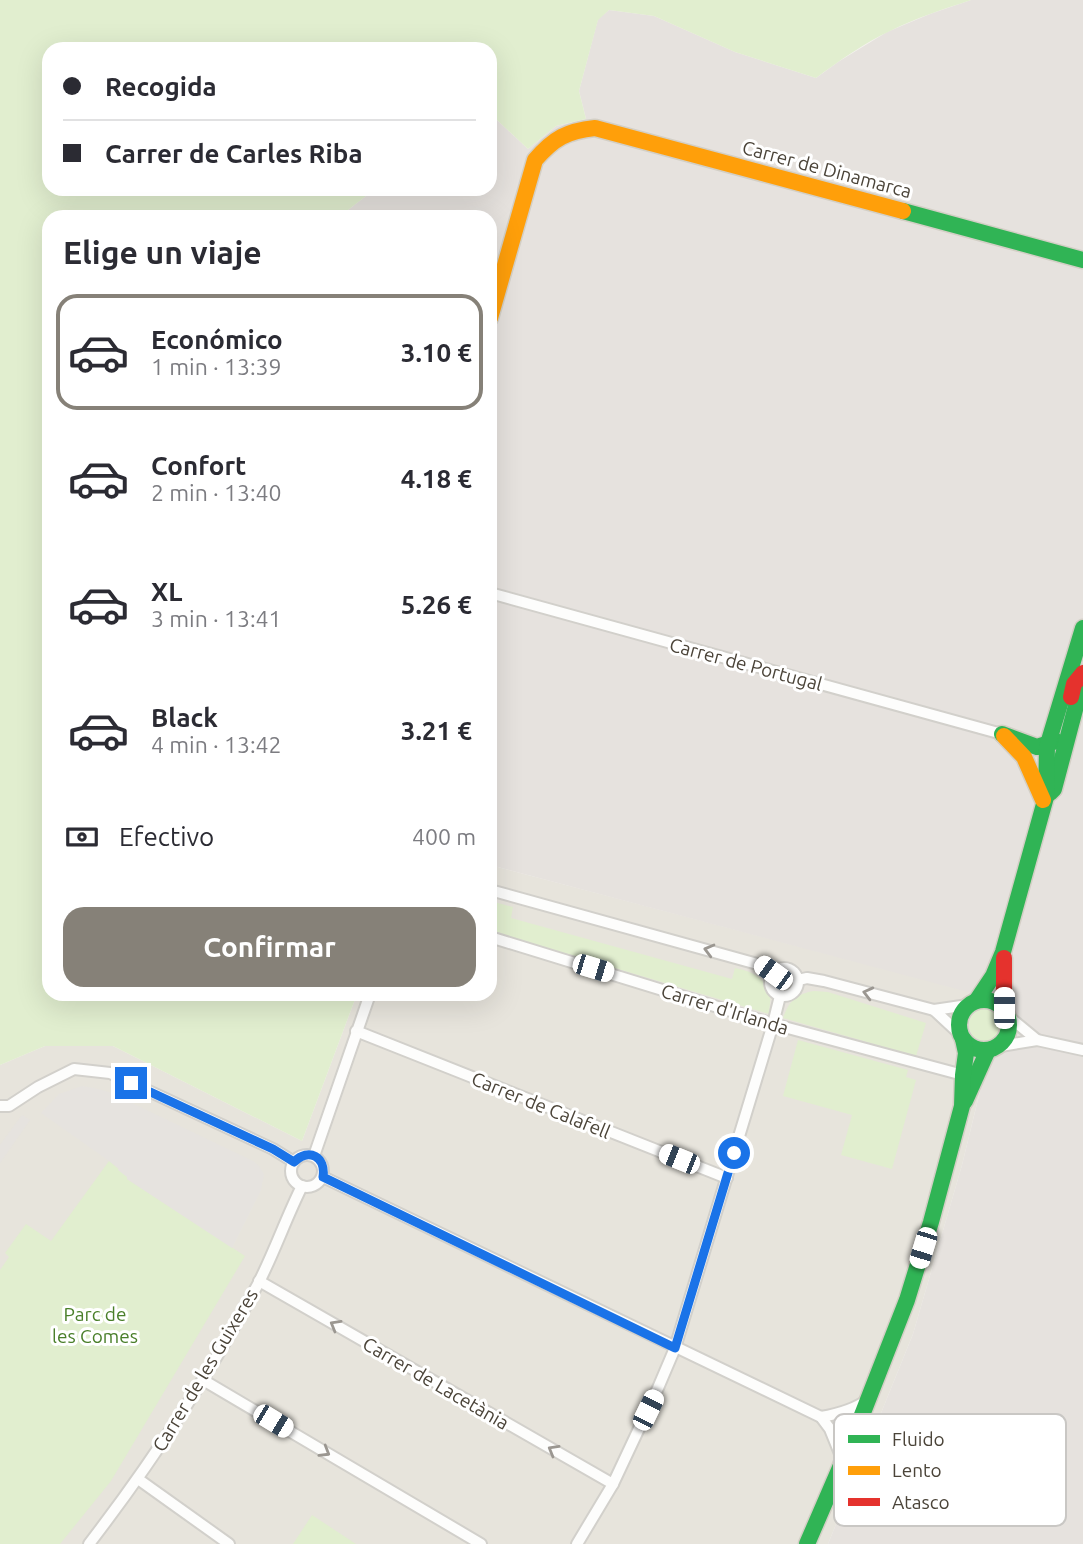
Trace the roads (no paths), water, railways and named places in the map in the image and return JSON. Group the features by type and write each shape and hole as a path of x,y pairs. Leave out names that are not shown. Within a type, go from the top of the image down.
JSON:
{"street":[{"name":"Carrer de Dinamarca","path":"497,293 535,160 548,144 561,135 574,130 595,128 1083,260"},
{"name":"Carrer de Portugal","path":"497,595 1002,734"},
{"path":"862,1414 907,1300 931,1222 962,1106 966,1053 959,1019 993,976 1003,952 1045,800 1048,743 1083,628"},
{"path":"1002,734 1037,747 1057,740 1074,684 1083,673"},
{"path":"1045,800 1054,789 1083,681"},
{"path":"1002,734 1024,757 1045,800"},
{"path":"497,892 761,965 773,973"},
{"name":"Carrer d'Irlanda","path":"497,938 774,1024 963,1075"},
{"path":"962,1106 992,1049 1003,1042 1008,1034 1010,1025 1006,1012 1003,952"},
{"path":"779,968 794,972 798,980 796,989 788,996 780,996 771,988 770,978 779,968"},
{"path":"798,980 807,978 824,981 934,1010 992,1000 1037,1040"},
{"path":"577,1544 613,1485 675,1348 774,1024 780,996"},
{"path":"314,1156 367,1001"},
{"path":"934,1010 974,1048 992,1049 1037,1040 1083,1050"},
{"name":"Carrer de Calafell","path":"356,1031 727,1178"},
{"path":"0,1106 9,1106 38,1087 74,1069 110,1073 273,1149 294,1162"},
{"path":"302,1156 314,1156 323,1165 323,1177 313,1186 302,1186 292,1177 294,1162 302,1156"},
{"path":"323,1177 821,1417 834,1439"},
{"name":"Carrer de les Guixeres","path":"89,1544 138,1479 203,1380 259,1281 302,1186"},
{"name":"Carrer de Lacetània","path":"259,1281 613,1485"},
{"path":"203,1380 481,1544"},
{"path":"836,1414 858,1406 867,1399"},
{"path":"821,1417 834,1414"},
{"path":"830,1429 834,1429"},
{"path":"138,1479 229,1544"},
{"path":"807,1544 834,1482"}],"park label":[{"name":"Parc de les Comes","path":"95,1325"}]}
